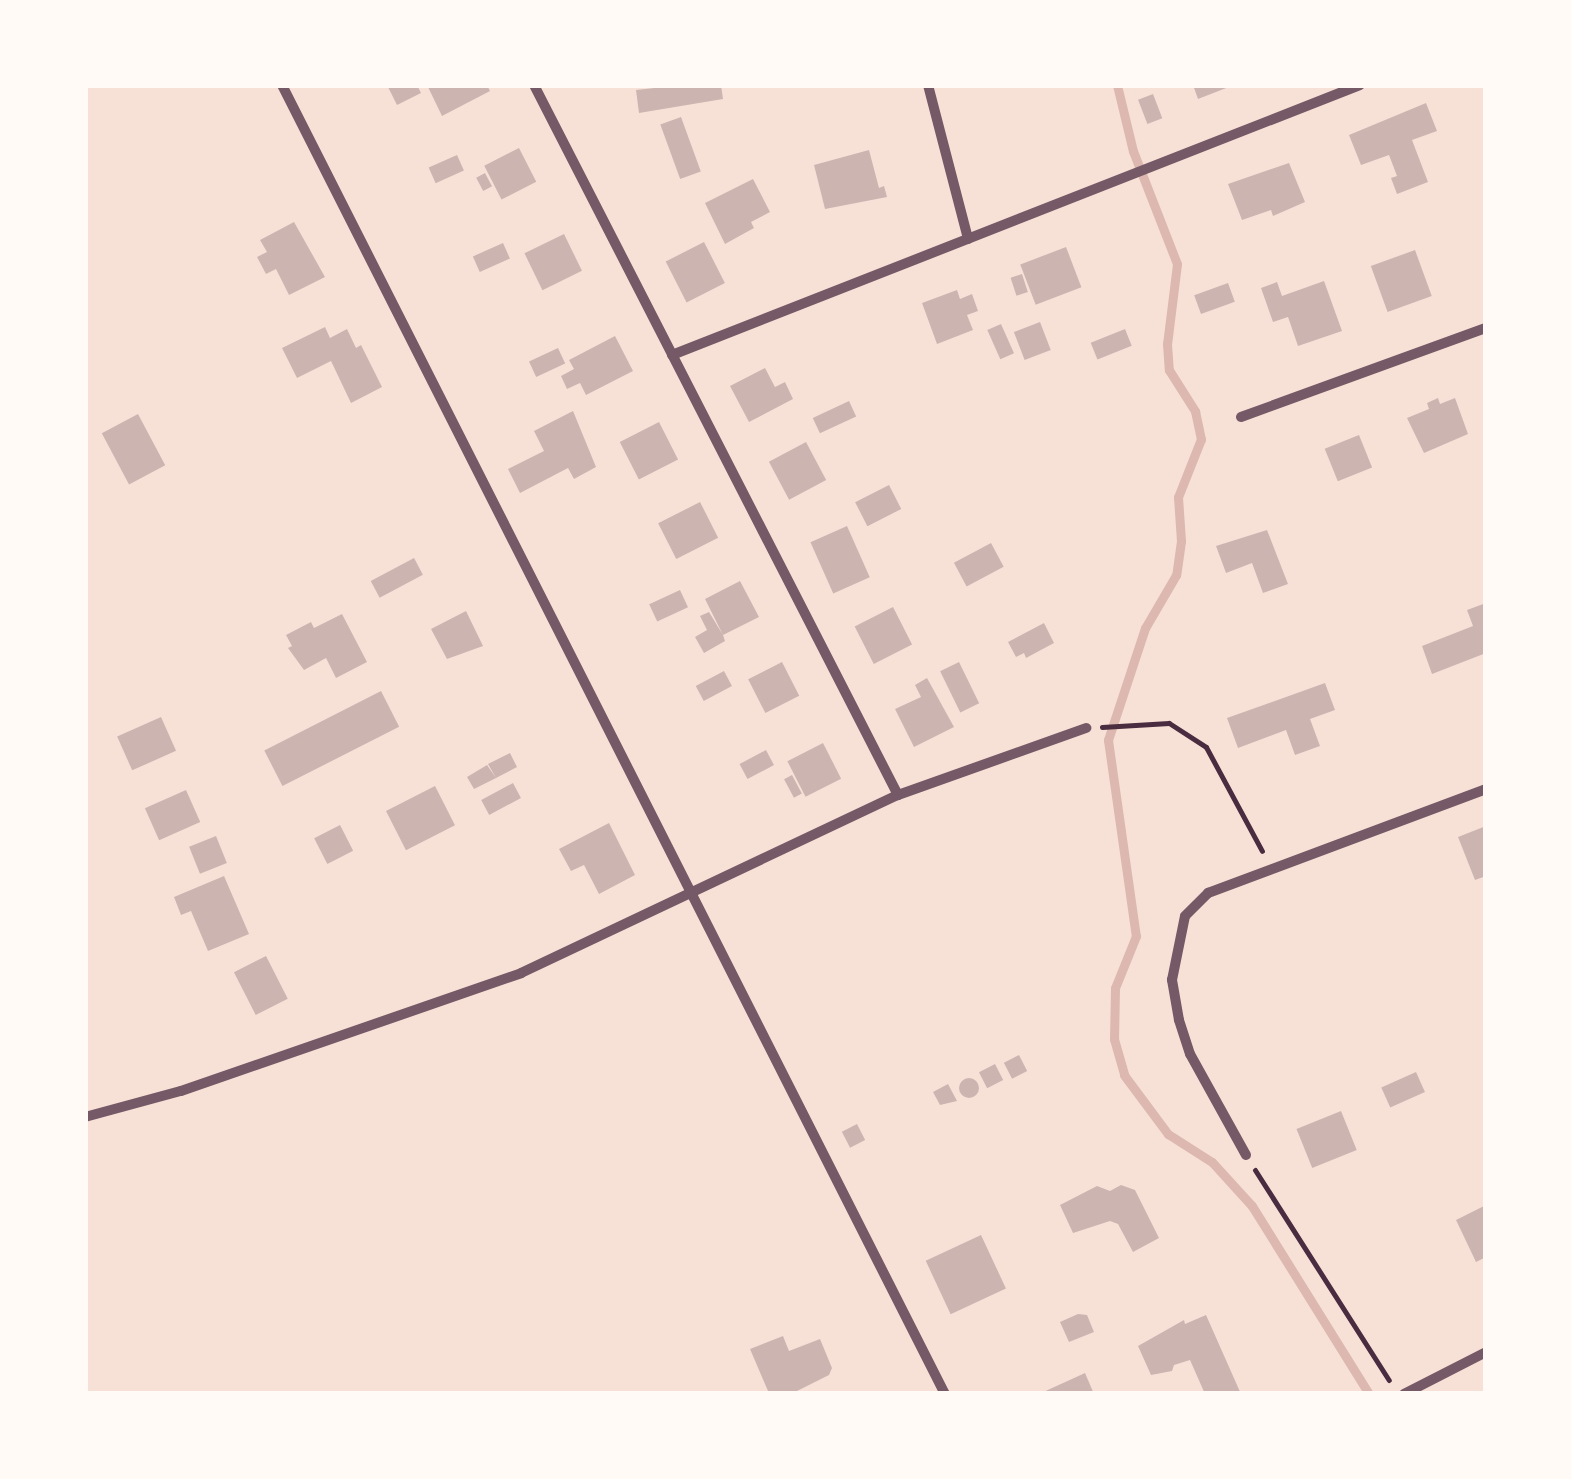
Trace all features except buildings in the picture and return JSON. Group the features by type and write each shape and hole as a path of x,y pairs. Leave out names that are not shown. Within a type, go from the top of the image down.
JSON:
{"street":[{"path":"282,85 945,1394"},
{"path":"534,85 898,795"},
{"path":"928,85 968,239"},
{"path":"672,355 1360,85"},
{"path":"1241,417 1486,328"},
{"path":"85,1116 181,1091 521,972 898,795 1086,728"},
{"path":"1246,1155 1190,1054 1172,980 1185,916 1208,893 1486,789"},
{"path":"1401,1394 1486,1352"}],"path":[{"path":"1099,727 1168,722 1206,746 1273,871"},
{"path":"1246,1155 1401,1394"}],"waterway":[{"path":"1117,85 1133,151 1177,264 1167,344 1169,370 1195,411 1201,439 1178,497 1181,541 1176,575 1145,628 1108,740 1136,936 1115,988 1114,1039 1124,1075 1168,1134 1212,1162 1252,1206 1369,1394"}]}
